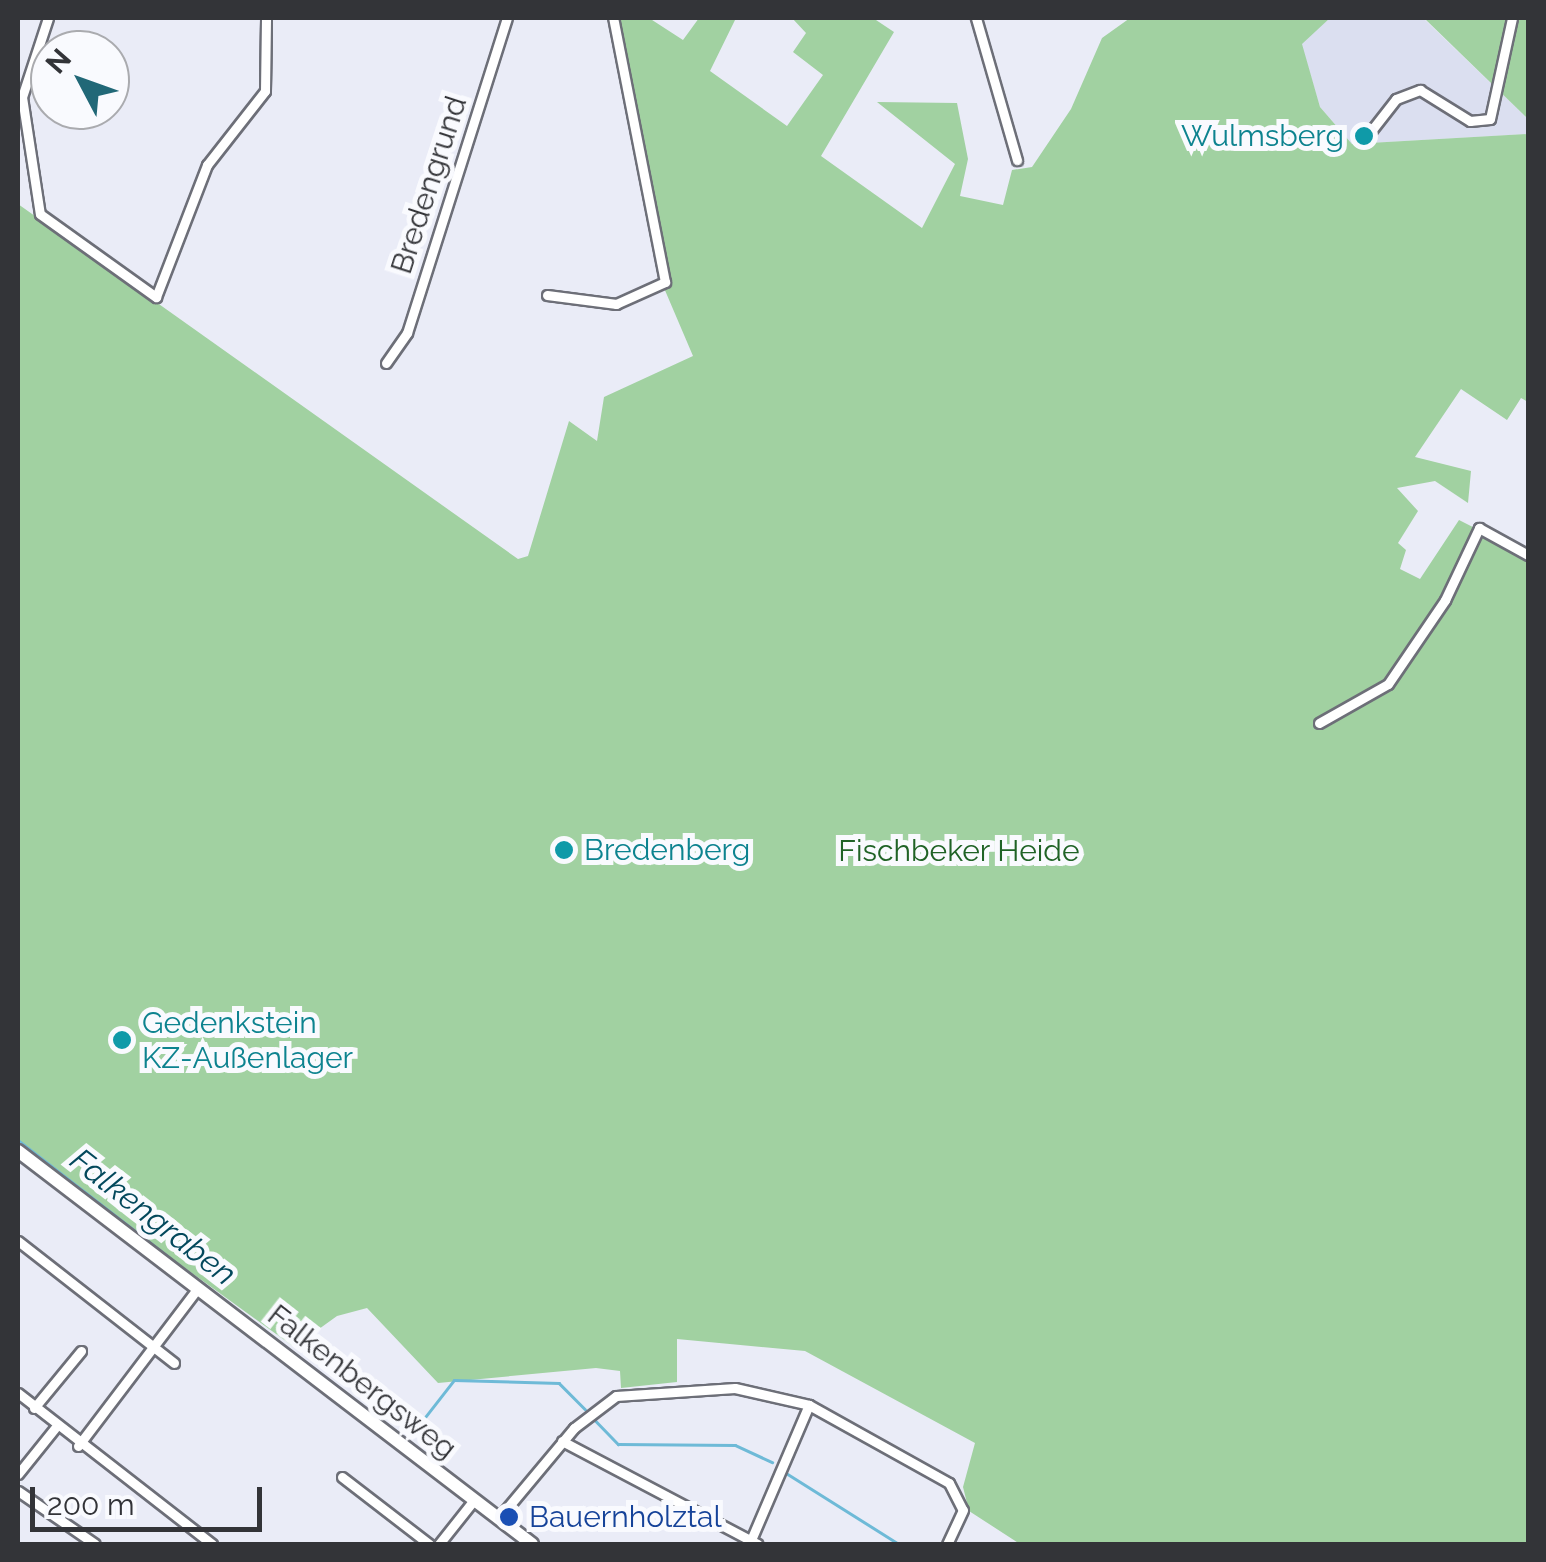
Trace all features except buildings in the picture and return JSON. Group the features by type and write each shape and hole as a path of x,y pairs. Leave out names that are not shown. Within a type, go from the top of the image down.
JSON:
{"street":[{"path":"48,18 22,97 42,218 156,297 207,164 265,91 266,18"},
{"name":"Bredengrund","path":"386,363 407,333 508,18"},
{"path":"547,295 616,304 665,282 614,18"},
{"path":"976,18 1017,160"},
{"path":"1364,140 1396,99 1420,90 1470,121 1490,119 1512,18"},
{"path":"1318,723 1388,684 1445,600 1479,528 1528,555"},
{"name":"Falkenbergsweg","path":"18,1151 532,1544"},
{"path":"18,1241 174,1363"},
{"path":"78,1446 198,1288"},
{"path":"34,1408 80,1350"},
{"path":"498,1518 562,1441 603,1404 639,1389 735,1388 808,1405 956,1487 963,1510 947,1544"},
{"path":"18,1393 78,1446 212,1544"},
{"path":"562,1441 754,1542 808,1405"},
{"path":"18,1474 55,1428"},
{"path":"342,1476 429,1544"},
{"path":"18,1492 95,1544"},
{"path":"440,1544 474,1500"}],"shaded area":[{"path":"1330,18 1423,18 1528,119 1528,134 1352,144 1320,107 1301,43"}],"green space":[{"name":"Fischbeker Heide","path":"613,18 649,18 683,40 699,18 736,18 710,71 787,126 823,75 793,52 806,33 792,18 873,18 894,32 821,156 922,228 955,164 877,102 957,103 968,159 960,196 1003,205 1012,170 1032,167 1071,109 1102,38 1130,18 1330,18 1302,44 1320,107 1352,144 1528,134 1528,402 1521,398 1507,420 1461,389 1415,457 1471,471 1468,503 1435,481 1397,488 1418,511 1398,543 1406,550 1400,569 1420,579 1459,520 1528,555 1528,1544 1020,1544 969,1511 963,1487 975,1443 805,1351 677,1339 677,1382 621,1388 620,1371 596,1368 438,1383 367,1308 337,1316 294,1347 18,1147 18,204 518,559 528,556 569,421 597,441 604,397 693,356 664,288"},
{"path":"1424,18 1528,18 1528,119"}],"waterway":[{"name":"Falkengraben","path":"18,1140 262,1329"},
{"name":"Falkengraben","path":"288,1349 388,1426"},
{"path":"412,1434 454,1380 559,1383 585,1409"},
{"path":"594,1419 618,1444 735,1445 772,1462"},
{"path":"783,1471 899,1544"}],"place":[{"name":"Wulmsberg","path":"1364,136"},
{"name":"Bredenberg","path":"564,850"},
{"name":"Gedenkstein KZ-Außenlager","path":"122,1040"},
{"name":"Bauernholztal","path":"509,1517"}]}
